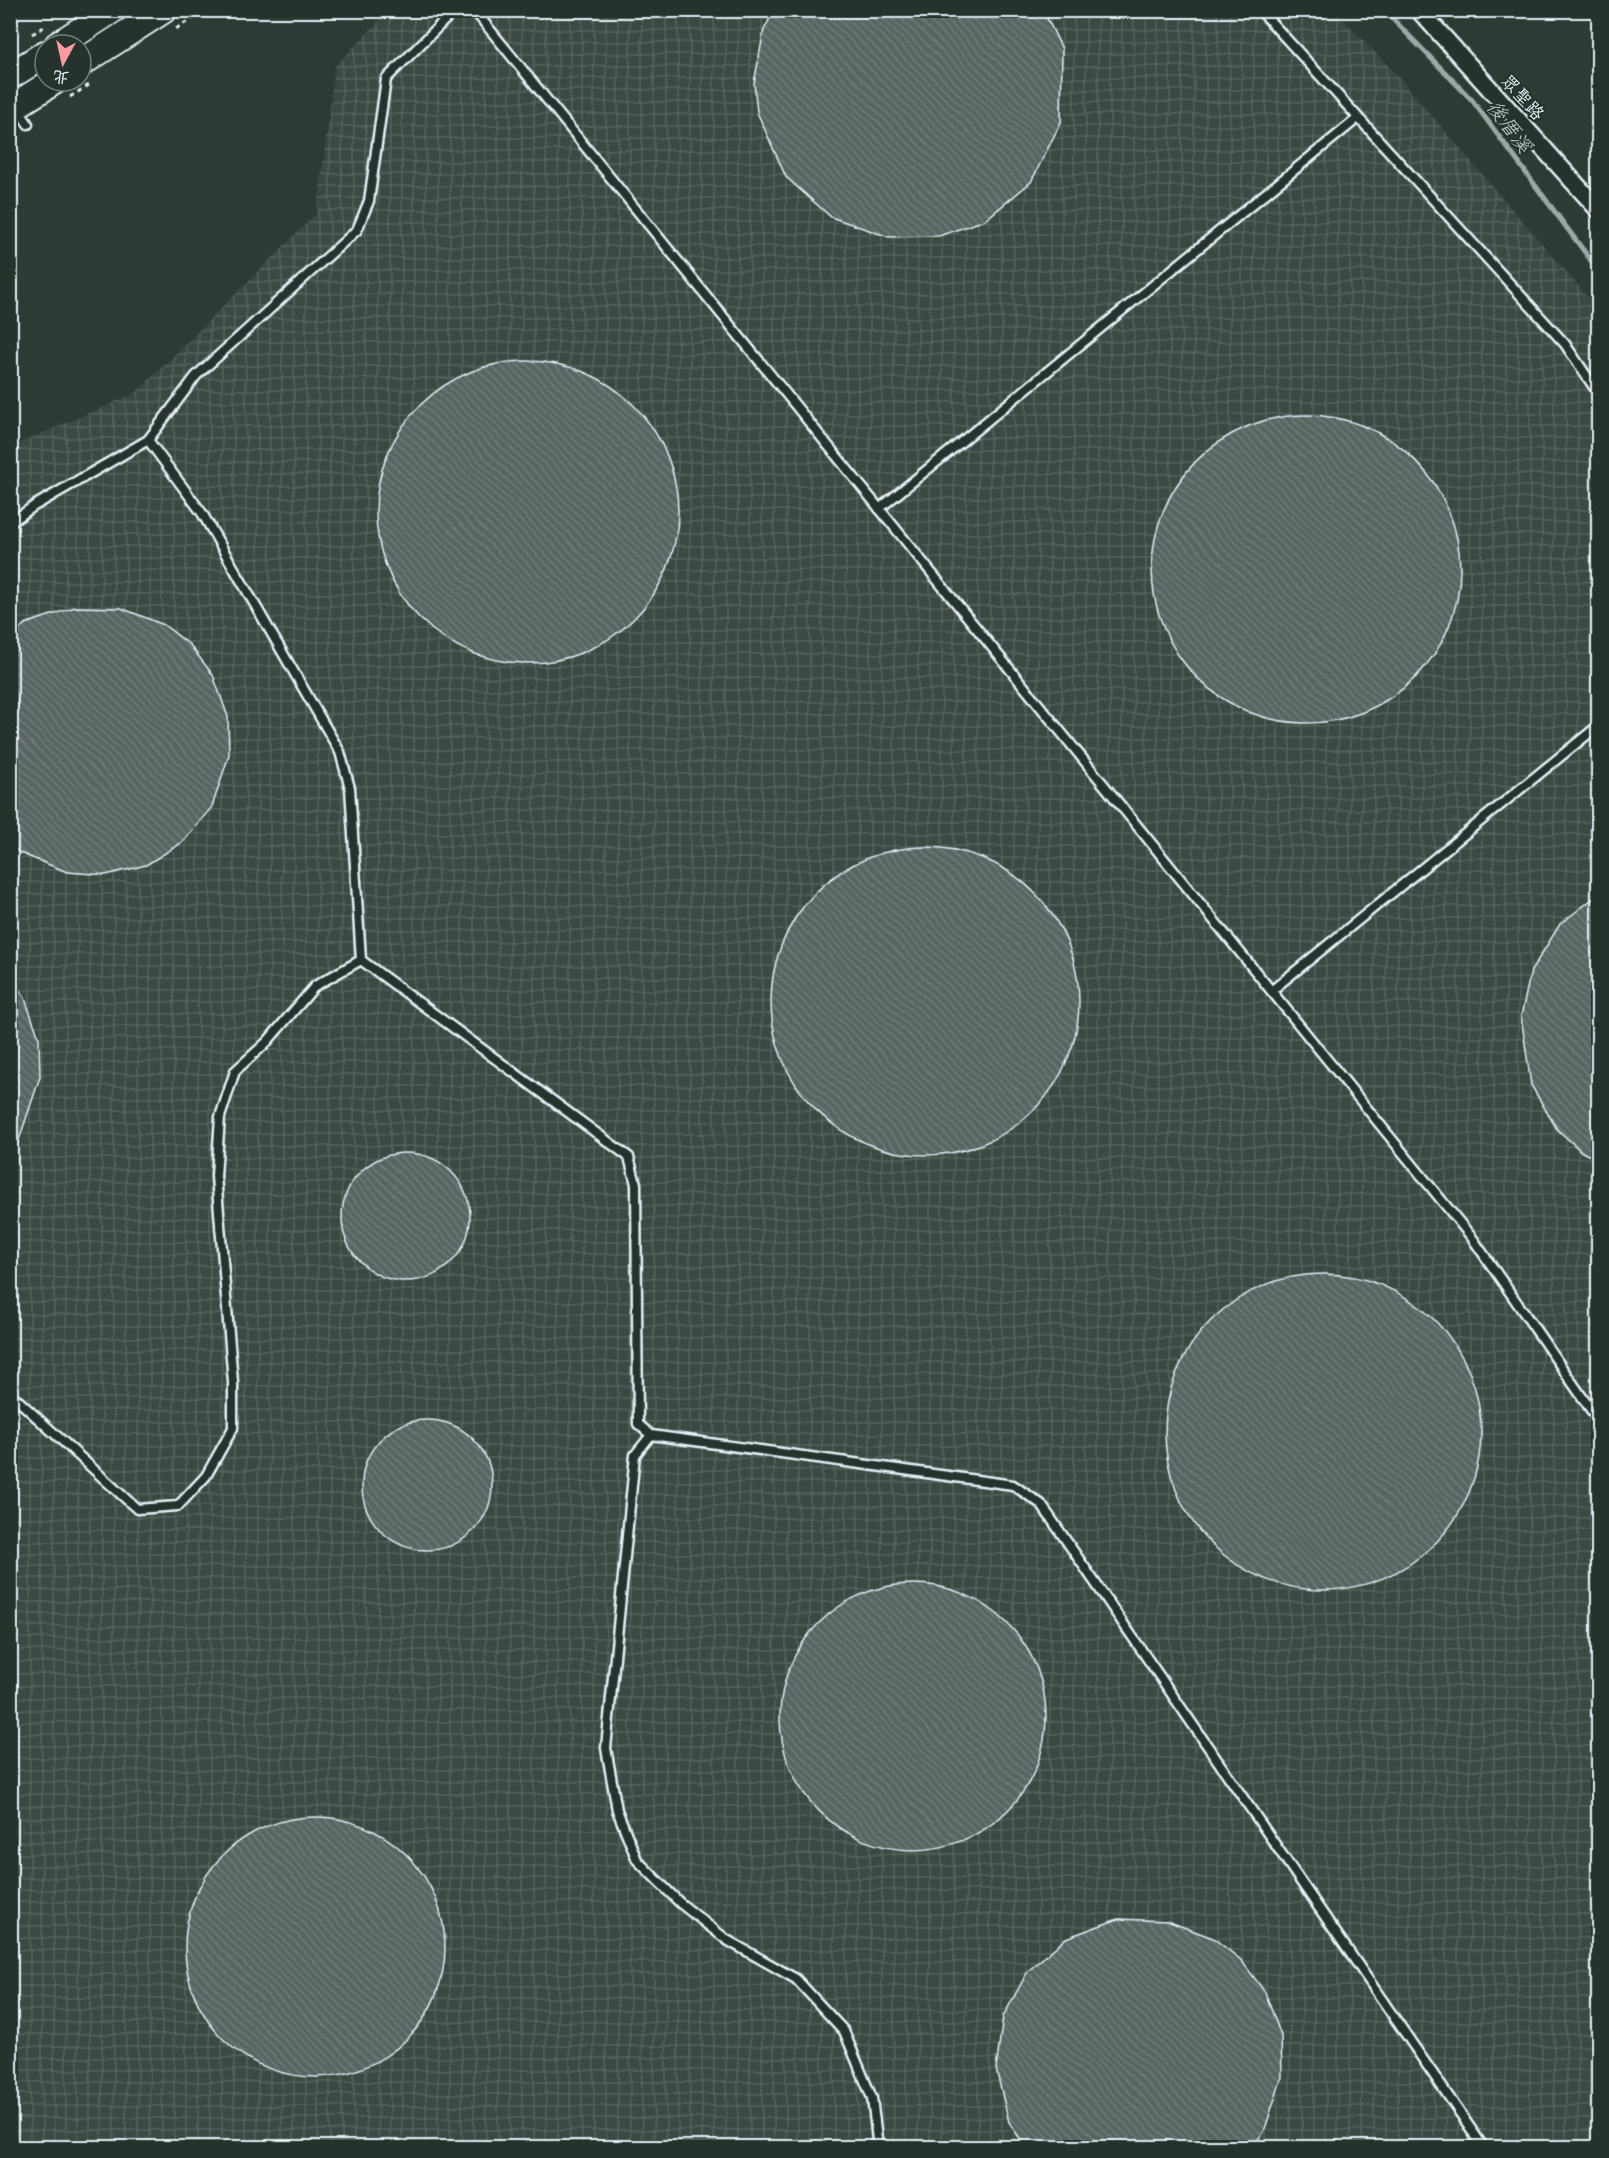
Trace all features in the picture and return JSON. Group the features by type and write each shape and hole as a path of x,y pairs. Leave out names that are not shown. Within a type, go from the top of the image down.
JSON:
{"main road":[{"path":"56,33 112,10"},
{"path":"93,55 163,10"},
{"path":"10,76 33,51"},
{"path":"16,109 38,93"}],"street":[{"name":"眾聖路","path":"1419,10 1599,209"}],"lane":[{"path":"10,523 34,506 148,440 196,376 357,230 369,201 386,79 455,10"},
{"path":"474,10 1473,1239 1599,1420"},
{"path":"1260,10 1565,344 1599,393"},
{"path":"879,509 1358,118"},
{"path":"148,440 202,513 340,752 350,788 361,960"},
{"path":"1271,991 1599,726"},
{"path":"10,1392 137,1509 178,1506 206,1476 233,1428 233,1382 216,1176 220,1118 235,1071 267,1042 315,986 361,960"},
{"path":"361,960 629,1157 636,1184 638,1424 651,1435 1013,1485 1041,1504 1484,2148"},
{"path":"651,1435 635,1455 606,1748 617,1810 637,1860 680,1903 727,1940 796,1979 844,2031 872,2098 878,2148"}],"shaded area":[{"path":"389,11 1335,11 1396,74 1598,309 1598,2147 11,2147 10,447 136,393 317,213 335,66"}],"building":[{"path":"774,10 1043,10 1062,49 1061,122 1031,182 985,220 939,236 889,237 831,217 786,177 757,112 754,83 764,30"},
{"path":"512,361 542,361 571,367 598,378 623,395 644,416 661,441 672,468 678,497 678,527 667,570 653,596 634,619 611,638 585,652 542,663 512,663 483,657 456,646 431,629 410,608 393,583 382,556 376,527 376,497 382,468 393,441 410,416 431,395 456,378 483,367"},
{"path":"1306,415 1336,418 1365,427 1392,441 1415,460 1434,483 1448,510 1457,539 1460,569 1457,599 1448,628 1434,655 1415,678 1392,697 1365,711 1336,720 1306,723 1276,720 1247,711 1220,697 1197,678 1178,655 1164,628 1155,599 1152,569 1155,539 1164,510 1178,483 1197,460 1220,441 1247,427 1276,418"},
{"path":"75,607 121,608 164,625 190,645 213,675 228,717 229,755 212,807 183,842 146,865 106,875 67,872 20,853 10,845 10,637 25,624"},
{"path":"910,847 940,847 970,853 998,865 1023,882 1044,903 1061,928 1073,956 1079,986 1079,1016 1068,1060 1053,1087 1034,1110 1011,1129 984,1144 940,1155 910,1155 880,1149 852,1137 827,1120 806,1099 789,1074 777,1046 771,1016 771,986 777,956 789,928 806,903 827,882 852,865 880,853"},
{"path":"1599,894 1599,1160 1582,1152 1557,1129 1531,1085 1521,1016 1531,971 1560,924"},
{"path":"10,978 24,996 39,1038 40,1077 13,1158 10,1158"},
{"path":"406,1153 431,1157 452,1171 466,1192 470,1217 466,1242 452,1263 431,1277 406,1281 381,1277 360,1263 346,1242 342,1217 346,1192 360,1171 381,1157"},
{"path":"1323,1274 1354,1277 1384,1286 1411,1300 1435,1320 1455,1344 1469,1371 1478,1401 1481,1432 1478,1463 1469,1493 1455,1520 1435,1544 1411,1564 1384,1578 1354,1587 1323,1590 1292,1587 1262,1578 1235,1564 1211,1544 1191,1520 1177,1493 1168,1463 1165,1432 1168,1401 1177,1371 1191,1344 1211,1320 1235,1300 1262,1286 1292,1277"},
{"path":"427,1420 452,1425 473,1439 487,1460 492,1485 487,1510 473,1531 452,1545 427,1550 402,1545 381,1531 367,1510 362,1485 367,1460 381,1439 402,1425"},
{"path":"913,1584 939,1587 964,1594 987,1606 1007,1623 1024,1643 1036,1666 1043,1691 1046,1717 1043,1743 1036,1768 1024,1791 1007,1811 987,1828 964,1840 939,1847 913,1850 887,1847 862,1840 839,1828 819,1811 802,1791 790,1768 783,1743 780,1717 783,1691 790,1666 802,1643 819,1623 839,1606 862,1594 887,1587"},
{"path":"315,1817 340,1820 365,1827 387,1839 407,1855 423,1875 435,1897 442,1922 445,1947 442,1972 435,1997 423,2019 407,2039 387,2055 365,2067 340,2074 315,2077 290,2074 265,2067 243,2055 223,2039 207,2019 195,1997 188,1972 185,1947 188,1922 195,1897 207,1875 223,1855 243,1839 265,1827 290,1820"},
{"path":"1118,1919 1167,1921 1213,1938 1241,1960 1265,1992 1281,2036 1282,2077 1264,2132 1251,2148 1026,2148 1009,2122 996,2069 1003,2017 1028,1971 1066,1938"}],"waterway":[{"name":"後厝溪","path":"1384,10 1472,100 1598,270"}]}
